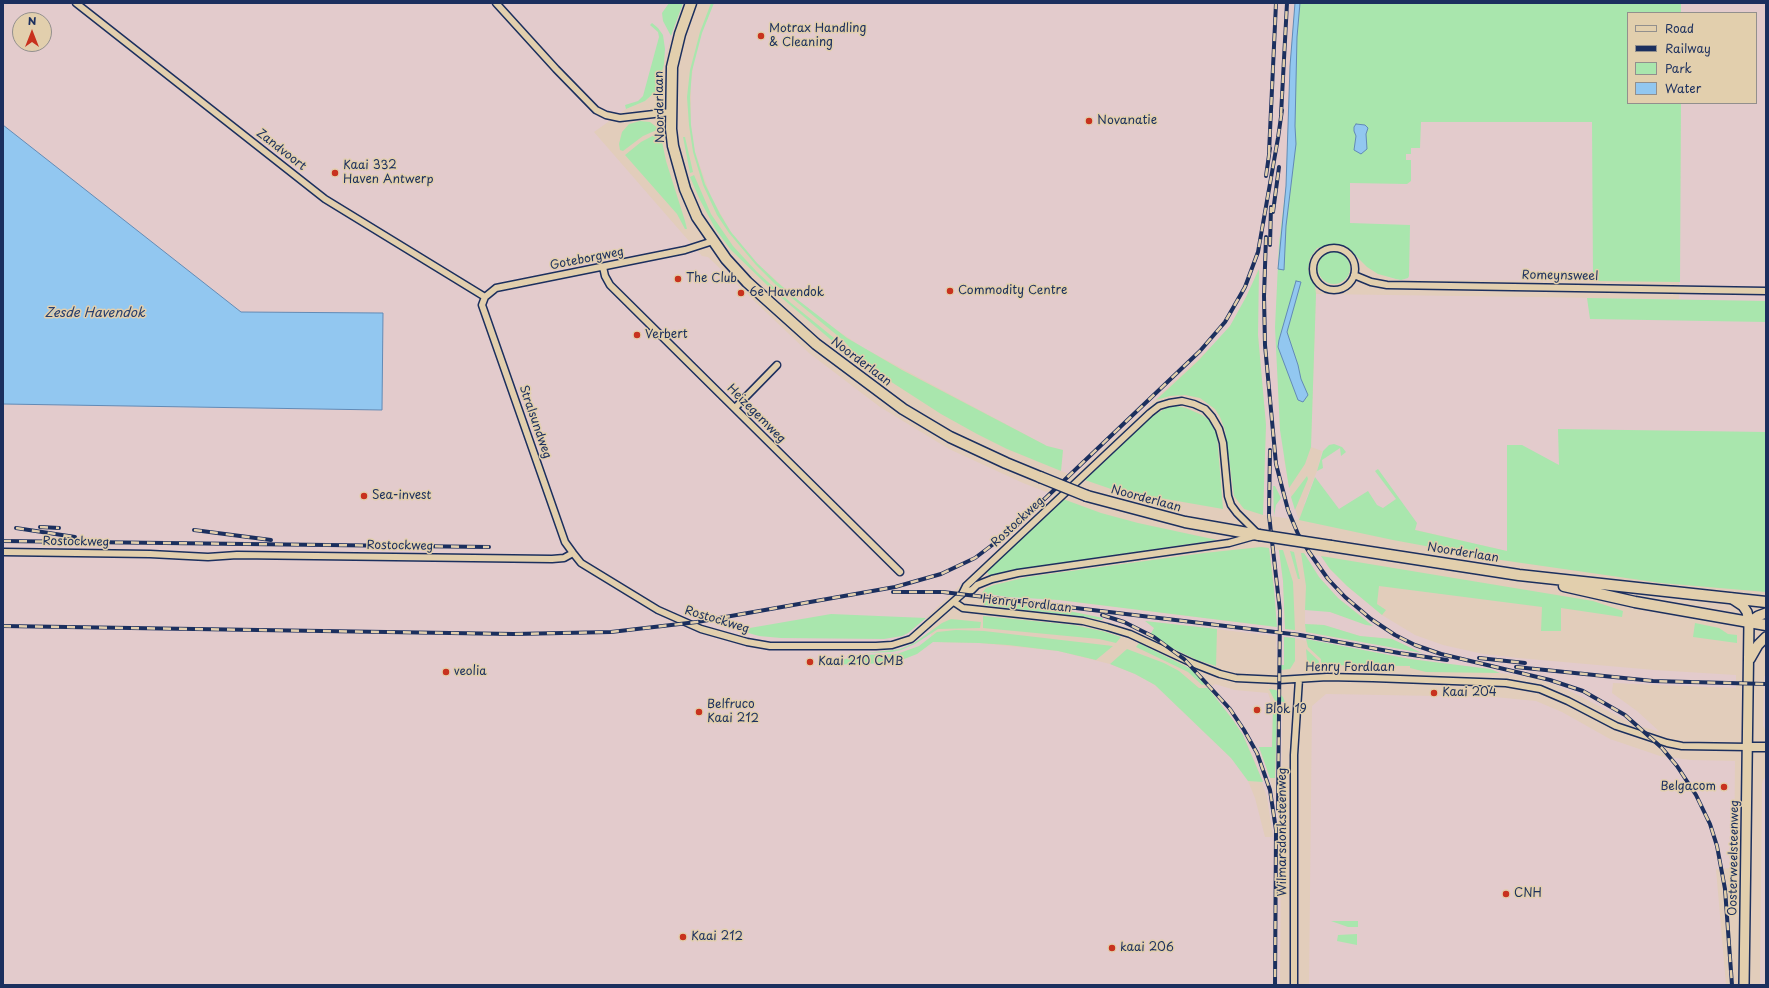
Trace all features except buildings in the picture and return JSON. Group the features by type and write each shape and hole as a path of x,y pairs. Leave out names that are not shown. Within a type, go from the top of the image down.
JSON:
{"main road":[{"name":"Noorderlaan","path":"691,3 680,34 672,68 671,130 673,146 681,177 697,217 728,261 746,282 816,344 903,409 950,436 1006,463 1087,496 1185,522 1259,535 1520,575 1766,602"},
{"name":"Noorderlaan","path":"1520,575 1635,602 1766,625"},
{"name":"Oosterweelsteenweg","path":"1728,597 1743,606 1748,612 1749,622 1744,985"},
{"path":"1749,622 1766,613"},
{"path":"1749,662 1758,645 1766,637"}],"street":[{"name":"Zandvoort","path":"76,3 325,199 485,297"},
{"path":"496,3 559,73 596,110 606,115 620,118 671,112"},
{"name":"Goteborgweg","path":"485,297 496,288 685,250 713,241"},
{"path":"1331,248 1345,250 1354,261 1354,275 1346,286 1340,289 1327,289 1316,280 1314,274 1315,260 1324,250 1331,248"},
{"name":"Heizegemweg","path":"603,267 605,276 610,285 900,572"},
{"name":"Romeynsweel","path":"1354,275 1372,282 1387,285 1766,292"},
{"name":"Stralsundweg","path":"485,297 482,305 485,315 560,529 572,554"},
{"path":"735,408 777,365"},
{"name":"Rostockweg","path":"3,552 150,554 208,557 237,555 552,559 564,558 572,554 581,563 593,571 676,619 714,633 770,646 860,646 900,644 919,633 954,602 964,592 966,586 1144,418 1159,406 1182,401 1205,409 1219,429 1223,443 1228,496 1231,505 1259,535"},
{"name":"Noorderlaan","path":"964,592 972,590 977,585 992,579 1018,573 1229,543 1259,535"},
{"name":"Henry Fordlaan","path":"954,602 964,608 1082,621 1107,627 1130,634 1192,663 1220,674 1236,678 1299,680 1333,677 1506,683 1540,689 1568,700 1616,726 1667,743 1682,746 1748,747"},
{"name":"Wilmarsdonksteenweg","path":"1294,985 1294,755 1299,680"},
{"path":"1748,747 1766,747"}],"shaded area":[{"path":"3,3 683,3 665,57 659,84 655,92 645,101 626,109 594,132 702,256 708,257 809,353 880,407 949,449 1023,483 1054,495 926,618 933,642 979,643 1058,651 1110,664 1135,674 1155,685 1240,768 1248,781 1255,798 1265,837 1273,837 1267,797 1256,764 1243,735 1208,688 1215,684 1235,690 1268,693 1273,707 1272,747 1259,747 1270,778 1275,800 1277,706 1282,707 1280,985 3,985 3,404 382,410 383,313 241,312 3,125"},
{"path":"714,3 1295,3 1290,66 1286,186 1279,244 1284,459 1291,497 1299,520 1263,515 1266,425 1258,335 1258,288 1260,271 1257,270 1240,310 1230,326 1215,343 1074,476 1061,471 1063,450 1047,446 862,347 834,328 798,300 757,263 731,232 711,197 695,152 691,125 691,84 694,60 702,32"},
{"path":"1681,3 1766,3 1766,592 1507,551 1304,504 1317,471 1322,451 1311,447 1316,294 1679,299 1681,104 1757,104 1757,12 1681,12"},
{"path":"1348,121 1593,121 1593,281 1401,280 1390,278 1372,270 1346,246"},
{"path":"1269,548 1279,550 1283,581 1285,629 1420,652 1392,639 1360,636 1324,625 1305,624 1305,610 1317,610 1330,612 1366,625 1372,625 1338,598 1319,577 1304,553 1321,556 1330,569 1347,586 1382,615 1415,635 1443,645 1483,654 1518,658 1654,670 1736,675 1736,688 1613,683 1612,693 1637,711 1660,732 1633,724 1572,692 1553,684 1530,677 1500,673 1490,669 1431,662 1285,637 1284,665 1277,665 1276,636 1145,621 1154,628 1149,637 1131,629 1102,620 1102,618 1085,614 982,600 983,594 1059,600 1276,627 1273,572"},
{"path":"1764,676 1766,676 1766,731 1763,726"},
{"path":"1326,694 1495,697 1536,701 1562,712 1610,739 1660,756 1691,760 1735,761 1734,868 1716,869 1726,985 1309,985 1312,706"},
{"path":"1766,776 1766,985 1760,985 1762,784"}],"green space":[{"path":"669,3 683,3 671,36 663,21 662,13"},
{"path":"711,3 714,3 702,33 692,71 690,97 691,125 695,152 705,184 731,232 757,263 777,282 847,338 902,370 1047,446 1063,450 1061,471 1007,449 977,434 941,414 865,365 844,341 775,284 756,265 729,233 717,215 703,185 693,152 689,125 687,97 690,70 700,32"},
{"path":"1295,3 1681,3 1681,12 1627,12 1627,104 1681,104 1680,282 1593,281 1592,122 1421,122 1420,148 1411,148 1411,154 1406,154 1406,160 1411,160 1411,181 1407,184 1350,183 1350,223 1410,225 1408,278 1401,280 1378,274 1367,267 1346,246 1335,244 1317,248 1310,258 1308,269 1315,286 1316,294 1311,447 1305,464 1289,488 1280,430 1275,327 1279,244 1286,186 1290,66"},
{"path":"652,23 663,35 665,49 664,64 659,84 655,92 645,101 626,109 625,105 638,101 643,96 659,37 658,32 650,25"},
{"path":"640,121 650,122 659,129 643,136 623,151 620,150 619,144 622,132 629,124"},
{"path":"660,132 666,161 687,229 685,229 677,214 625,155 641,142"},
{"path":"683,137 685,137 693,172 690,173"},
{"path":"694,175 711,214 733,246 757,272 791,303 839,342 857,362 769,287 731,250 716,230 700,200 690,177"},
{"path":"1331,252 1337,252 1346,256 1350,268 1346,280 1337,284 1331,284 1322,280 1318,271 1318,265 1322,256"},
{"path":"1259,269 1258,335 1266,425 1263,515 1244,509 1234,496 1225,430 1215,409 1200,398 1185,395 1170,396 1156,400 1198,361 1230,326"},
{"path":"1587,298 1766,301 1766,322 1590,319"},
{"path":"1176,406 1186,408 1202,415 1209,420 1217,435 1223,509 1114,490 1085,480 1151,417 1168,407"},
{"path":"1558,429 1766,432 1766,592 1661,583 1501,560 1393,540 1299,520 1315,477 1339,509 1368,491 1377,505 1383,508 1396,499 1375,471 1378,469 1417,523 1415,530 1507,551 1507,445 1522,445 1559,465"},
{"path":"1334,444 1342,447 1346,452 1341,456 1340,448 1322,460 1323,468 1317,471 1323,451 1329,445"},
{"path":"1307,476 1308,479 1295,510 1291,497"},
{"path":"1273,486 1275,486 1281,498 1276,505 1274,516"},
{"path":"1063,499 1101,513 1138,523 1217,540 1010,570 990,576 987,572"},
{"path":"1261,547 1269,548 1277,627 1059,600 1008,597 982,593 986,588 994,585 1027,577 1204,553"},
{"path":"1279,550 1283,550 1293,582 1295,630 1285,629 1283,581"},
{"path":"1290,551 1294,552 1300,579 1298,579"},
{"path":"1301,553 1304,553 1319,577 1338,598 1373,626 1366,625 1330,612 1305,610 1306,586"},
{"path":"1321,556 1593,601 1623,611 1622,617 1561,608 1561,631 1541,631 1542,607 1379,586 1377,604 1386,610 1382,615 1347,586 1330,569"},
{"path":"982,600 1064,610 1103,618 1102,620 984,605 985,602"},
{"path":"831,614 926,618 902,636 884,639 781,638 759,636 738,630"},
{"path":"983,616 1074,625 1121,637 1116,643 1099,639 983,628"},
{"path":"951,619 981,622 980,628 938,629 915,644 901,650 892,652 866,653 900,649 914,643 942,623"},
{"path":"1145,621 1217,629 1216,666 1197,660 1149,637 1154,628"},
{"path":"1695,623 1719,628 1728,634 1737,635 1737,643 1693,637"},
{"path":"1305,624 1324,625 1360,636 1392,639 1422,653 1306,632"},
{"path":"956,630 984,631 1113,646 1096,660 1058,651 1008,645 933,642 917,654 894,663 822,665 822,661 845,659 858,655 897,654 919,646 937,632"},
{"path":"1284,637 1295,638 1295,661 1290,669 1281,670 1281,665 1284,665"},
{"path":"1306,639 1410,659 1490,669 1500,673 1426,672 1410,668 1410,666 1321,665 1321,659 1308,647"},
{"path":"1139,643 1191,669 1206,684 1202,685 1188,672 1136,647"},
{"path":"1127,649 1164,663 1179,671 1199,688 1208,688 1243,735 1263,782 1248,781 1231,758 1155,685 1135,674 1110,664"},
{"path":"1306,649 1319,661 1318,667 1312,665 1307,660"},
{"path":"1269,689 1276,690 1283,697 1285,702 1275,701"},
{"path":"1271,702 1277,706 1275,778 1270,778 1259,747 1272,747 1273,707"},
{"path":"1331,921 1358,921 1358,927 1348,927"},
{"path":"1357,934 1357,945 1337,941 1338,935"}],"water":[{"path":"1295,3 1300,3 1297,37 1296,144 1286,226 1284,270 1278,269 1286,186 1290,66"},
{"path":"1356,124 1365,125 1368,128 1366,134 1367,149 1361,154 1354,150 1356,136 1354,127"},
{"name":"Zesde Havendok","path":"3,125 241,312 383,313 382,410 3,404"},
{"path":"1296,281 1301,282 1287,332 1301,379 1308,395 1303,402 1298,400 1278,347"}],"railway":[{"path":"1269,153 1276,3"},
{"path":"1281,115 1287,3"},
{"path":"3,626 514,634 611,632 697,622 895,587 941,574 975,558 1012,530 1200,351 1225,322 1245,287 1258,252 1282,110"},
{"path":"1266,176 1270,148"},
{"path":"1273,212 1279,167"},
{"path":"1270,245 1271,207"},
{"path":"1266,237 1264,296 1265,345 1276,464 1288,510 1298,534 1309,552 1328,579 1345,597 1371,619 1395,635 1415,645 1441,654 1550,680 1583,691 1625,715 1662,748 1677,766 1696,795 1710,824 1717,846 1725,889 1732,985"},
{"path":"1270,450 1269,515 1280,611 1278,809"},
{"path":"40,527 59,528"},
{"path":"16,528 75,537"},
{"path":"194,530 271,540"},
{"path":"3,541 489,547"},
{"path":"893,592 943,592 1300,635 1447,660"},
{"path":"1102,615 1124,622 1154,637 1184,659 1230,709 1257,753 1270,790 1276,830 1275,985"},
{"path":"1479,658 1525,663"},
{"path":"1516,667 1653,681 1766,684"}],"place":[{"name":"Motrax Handling & Cleaning","path":"761,36"},
{"name":"Novanatie","path":"1089,121"},
{"name":"Kaai 332 Haven Antwerp","path":"335,173"},
{"name":"The Club","path":"678,279"},
{"name":"Commodity Centre","path":"950,291"},
{"name":"6e Havendok","path":"741,293"},
{"name":"Verbert","path":"637,335"},
{"name":"Sea-invest","path":"364,496"},
{"name":"Kaai 210 CMB","path":"810,662"},
{"name":"veolia","path":"446,672"},
{"name":"Kaai 204","path":"1434,693"},
{"name":"Blok 19","path":"1257,710"},
{"name":"Belfruco Kaai 212","path":"699,712"},
{"name":"Belgacom","path":"1724,787"},
{"name":"CNH","path":"1506,894"},
{"name":"Kaai 212","path":"683,937"},
{"name":"kaai 206","path":"1112,948"}]}
